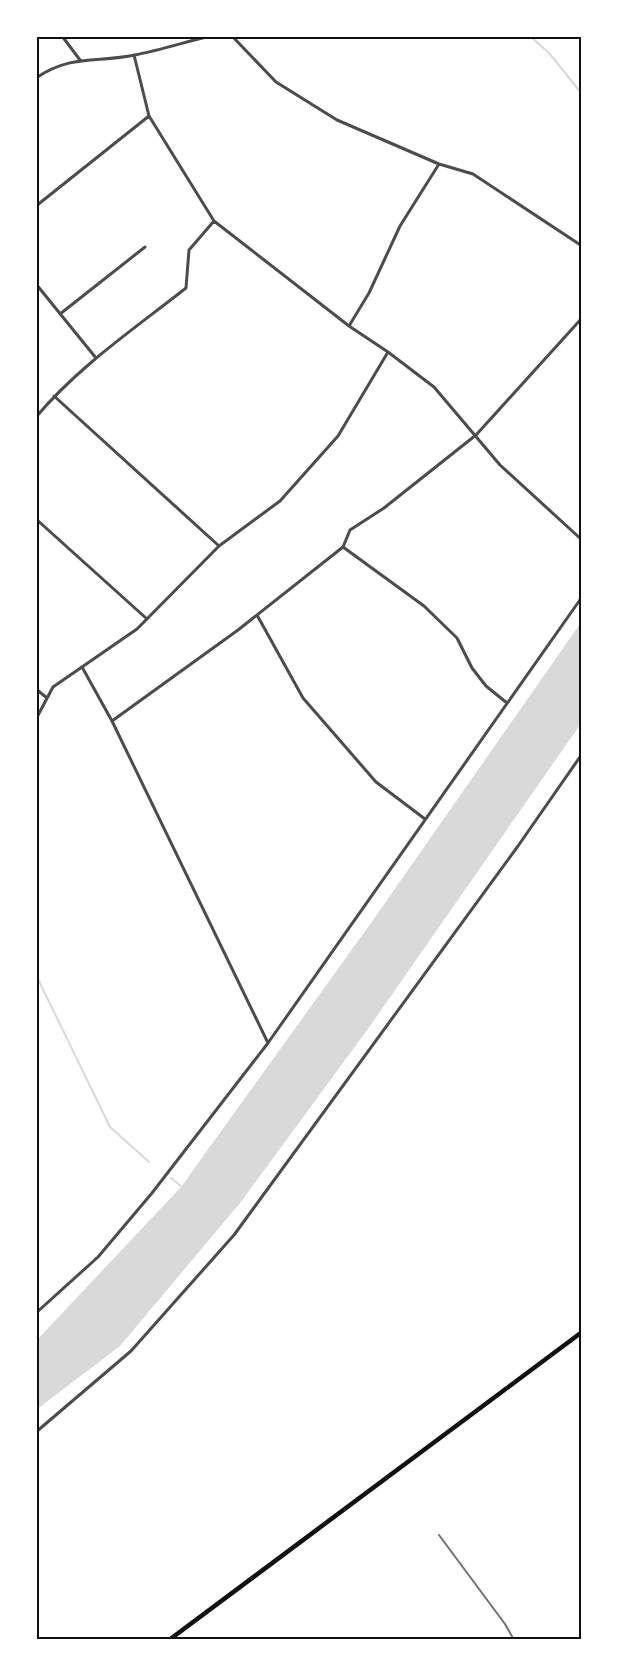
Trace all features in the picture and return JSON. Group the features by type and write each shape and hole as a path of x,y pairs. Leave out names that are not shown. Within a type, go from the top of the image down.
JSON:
{"main road":[{"path":"169,1640 582,1332"}],"street":[{"path":"62,36 80,60"},
{"path":"36,78 53,66 80,60 134,55 210,36"},
{"path":"232,36 276,82 337,120 439,164 473,174 582,246"},
{"path":"134,55 149,116 214,220 349,326 388,352 434,387 500,465 582,540"},
{"path":"36,206 149,116"},
{"path":"349,326 369,293 400,226 439,164"},
{"path":"36,417 54,396 96,358 186,288 189,250 214,220"},
{"path":"60,314 145,247"},
{"path":"36,284 96,358"},
{"path":"112,721 257,615 343,547 350,530 384,508 476,435 582,318"},
{"path":"36,719 53,687 137,629 219,546 280,501 338,436 388,352"},
{"path":"54,396 219,546"},
{"path":"36,519 147,619"},
{"path":"343,547 424,606 457,638 472,668 486,686 507,702"},
{"path":"36,1313 98,1257 152,1193 268,1043 582,597"},
{"path":"257,615 303,698 376,782 425,819"},
{"path":"82,667 112,721 268,1043"},
{"path":"36,689 47,698"},
{"path":"36,1432 131,1351 234,1235 518,846 582,754"}],"shaded area":[{"path":"582,621 582,722 370,1026 240,1203 120,1346 36,1410 36,1341 181,1187 371,923"}],"waterway":[{"path":"530,36 549,53 582,94"},
{"path":"36,975 110,1127 149,1162"},
{"path":"171,1178 182,1187"}],"railway":[{"path":"439,1535 505,1624 514,1640"}]}
